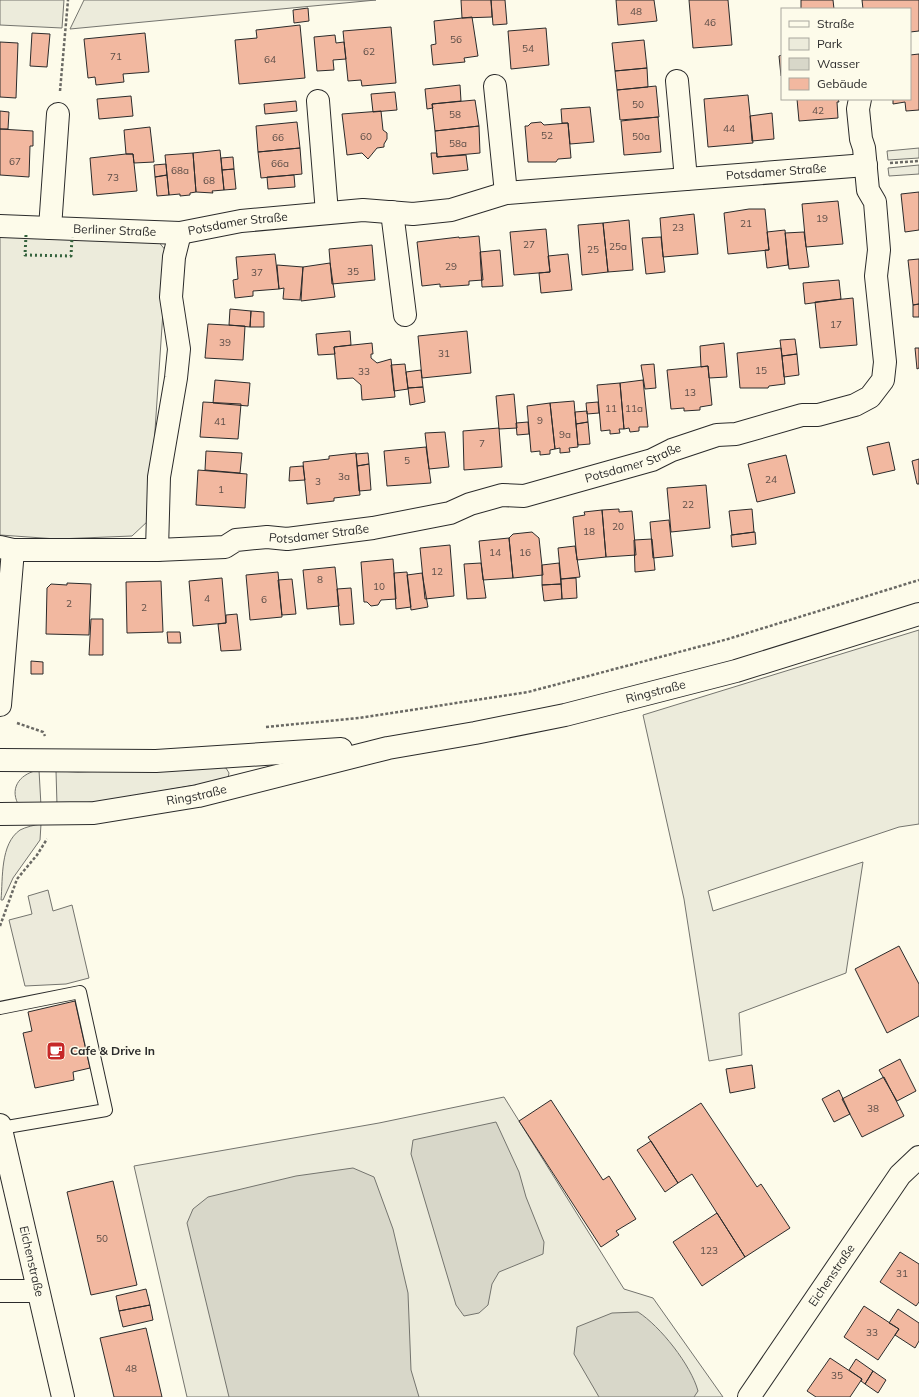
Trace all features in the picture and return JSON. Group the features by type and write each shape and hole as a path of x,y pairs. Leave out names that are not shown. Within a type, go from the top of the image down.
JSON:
{"street":[{"path":"676,81 686,179"},
{"path":"495,86 506,193"},
{"name":"Potsdamer Straße","path":"6,549 157,550 225,547 236,540 267,537 287,539 373,528 450,513 470,504 502,495 524,496 652,460 672,450 717,436 736,434 802,415 818,415 855,405 870,397 883,380 885,362 876,276 879,250 875,202 868,190 858,109 860,100"},
{"path":"318,101 327,213"},
{"path":"50,228 58,114"},
{"name":"Potsdamer Straße","path":"157,550 159,477 176,378 179,349 171,297 174,257 180,233 242,221 327,213 363,210 413,214 451,210 506,193 866,165"},
{"path":"392,212 405,315"},
{"name":"Berliner Straße","path":"0,226 180,233"},
{"path":"0,704 6,549"},
{"name":"Ringstraße","path":"0,814 94,813 198,796 388,748 565,715 736,671 919,614"},
{"name":"Ringstraße","path":"0,760 156,761 292,752 388,748"},
{"name":"Eichenstraße","path":"0,1127 63,1397"},
{"name":"Eichenstraße","path":"749,1397 900,1175 919,1157"},
{"path":"0,1291 38,1291"}],"lane":[{"path":"0,1008 80,992 106,1110 0,1127"}],"path":[{"path":"58,114 68,0"},
{"path":"866,165 919,161"},
{"path":"265,727 358,718 528,692 728,638 919,580"},
{"path":"14,722 43,732 47,739"},
{"path":"0,926 17,879 37,855 47,838 48,831"}],"green space":[{"path":"0,0 64,0 62,28 0,25"},
{"path":"84,0 376,0 70,29"},
{"path":"919,148 919,158 888,160 887,151"},
{"path":"919,165 919,174 889,176 888,168"},
{"path":"0,233 157,240 167,252 149,520 132,536 57,539 0,535"},
{"path":"919,630 919,824 899,827 708,891 713,911 863,862 846,973 739,1013 742,1055 709,1061 684,899 643,715"},
{"path":"226,768 229,773 228,778 224,780 105,801 57,805 56,771 78,772"},
{"path":"39,770 41,806 18,804 15,792 19,781 27,774"},
{"path":"41,824 40,840 13,878 3,900 1,900 4,862 9,844 20,830"},
{"path":"504,1097 624,1289 653,1298 723,1397 187,1397 134,1166 379,1123"}],"shaded area":[{"path":"48,890 53,911 72,905 89,978 66,984 25,986 9,920 32,914 28,896"}],"water":[{"path":"496,1122 519,1172 526,1197 544,1242 543,1254 499,1272 492,1284 488,1305 479,1313 464,1316 456,1305 411,1154 413,1140"},
{"path":"353,1168 374,1177 393,1229 408,1293 411,1370 419,1397 229,1397 187,1223 193,1209 208,1197 296,1176"},
{"path":"638,1312 647,1318 665,1336 682,1358 698,1391 694,1397 599,1397 574,1354 577,1327 612,1313"}],"building":[{"path":"461,0 491,0 492,17 462,18"},
{"path":"491,0 505,0 507,24 493,25"},
{"path":"616,0 654,0 657,21 618,25"},
{"path":"689,0 728,0 732,45 693,48"},
{"path":"801,0 833,0 834,8 801,8"},
{"path":"862,0 919,0 919,31 911,32 911,8 863,8"},
{"path":"308,8 309,21 294,23 293,10"},
{"path":"472,17 478,56 464,58 465,62 433,65 431,45 436,44 434,21"},
{"path":"300,25 305,78 239,84 235,40 257,38 256,30"},
{"path":"391,27 396,83 362,86 361,80 348,81 343,31"},
{"path":"546,28 549,65 511,69 508,31"},
{"path":"32,33 50,34 47,67 30,66"},
{"path":"145,33 149,72 123,74 124,82 96,85 95,77 88,78 84,39"},
{"path":"335,35 336,43 344,42 346,59 333,60 334,70 317,71 314,37"},
{"path":"644,40 647,68 615,71 612,43"},
{"path":"0,42 18,43 16,98 0,97"},
{"path":"919,54 919,110 906,111 905,102 893,104 893,100 911,100 911,55"},
{"path":"781,55 781,76 779,56"},
{"path":"647,68 648,87 617,90 615,71"},
{"path":"460,85 461,101 432,104 433,108 427,109 425,89"},
{"path":"656,86 659,117 620,120 617,90"},
{"path":"395,92 397,110 373,112 371,94"},
{"path":"748,95 753,143 708,147 704,99"},
{"path":"131,96 133,116 99,119 97,99"},
{"path":"475,100 479,126 435,131 432,104"},
{"path":"797,100 838,100 839,102 837,102 838,118 799,121"},
{"path":"296,101 297,111 265,114 264,104"},
{"path":"590,107 594,142 570,144 568,123 562,123 561,109"},
{"path":"0,111 9,112 8,129 0,129"},
{"path":"381,111 383,130 387,133 387,139 384,147 377,148 368,159 362,153 347,155 342,114"},
{"path":"772,113 774,139 752,141 750,116"},
{"path":"658,117 661,152 624,155 621,121"},
{"path":"297,122 300,148 258,152 256,126"},
{"path":"541,122 544,125 568,123 571,158 558,159 556,162 528,162 525,126 528,126 531,123"},
{"path":"479,126 480,153 437,157 435,131"},
{"path":"150,127 154,162 134,163 133,154 126,154 124,130"},
{"path":"0,129 33,131 33,146 30,146 29,177 0,175"},
{"path":"300,148 302,174 261,178 258,152"},
{"path":"220,150 224,190 212,191 213,193 196,192 193,153"},
{"path":"193,153 196,192 190,193 190,195 169,195 165,155"},
{"path":"431,153 437,153 437,157 466,155 468,170 433,174"},
{"path":"133,154 137,191 93,195 90,158"},
{"path":"233,157 234,169 222,170 221,158"},
{"path":"166,164 167,175 155,177 154,165"},
{"path":"234,169 236,189 224,190 222,170"},
{"path":"167,175 169,195 157,196 155,177"},
{"path":"294,175 295,187 268,189 267,177"},
{"path":"919,192 919,230 905,232 901,194"},
{"path":"838,201 843,244 806,247 802,204"},
{"path":"749,209 765,209 769,250 728,254 724,213"},
{"path":"694,214 698,254 663,257 660,218"},
{"path":"629,220 633,270 608,272 603,223"},
{"path":"603,223 608,272 582,275 578,225"},
{"path":"546,229 550,272 514,275 510,232"},
{"path":"785,230 788,265 767,268 765,250 769,250 767,232"},
{"path":"804,232 809,267 789,269 785,233"},
{"path":"479,236 483,280 469,281 469,285 440,287 440,284 422,286 417,242"},
{"path":"661,237 665,272 646,274 642,238"},
{"path":"372,245 375,280 332,284 329,249"},
{"path":"500,250 503,286 482,287 480,252"},
{"path":"275,254 279,289 253,291 253,296 235,298 233,280 238,279 236,257"},
{"path":"568,254 572,290 541,293 539,273 550,272 548,256"},
{"path":"919,259 919,304 913,305 908,260"},
{"path":"330,263 335,297 301,301 303,267"},
{"path":"277,265 303,267 300,300 283,299 284,288 279,289"},
{"path":"839,280 841,299 805,304 803,283"},
{"path":"853,298 857,345 820,348 815,302"},
{"path":"919,304 919,317 913,317 913,305"},
{"path":"230,309 251,311 250,327 229,325"},
{"path":"251,311 264,312 264,327 250,327"},
{"path":"208,324 245,326 243,360 205,358"},
{"path":"350,331 351,345 334,347 335,354 318,355 316,334"},
{"path":"467,331 471,373 422,378 418,336"},
{"path":"795,339 797,354 782,356 780,340"},
{"path":"372,343 373,354 371,354 371,358 377,363 391,359 395,397 362,400 361,385 353,378 337,379 334,347"},
{"path":"724,343 727,377 709,378 708,366 701,367 700,346"},
{"path":"781,348 785,384 769,386 768,388 740,388 737,353"},
{"path":"915,348 919,348 919,368 917,369"},
{"path":"797,354 799,375 784,377 782,356"},
{"path":"405,364 408,389 394,391 391,365"},
{"path":"654,364 656,388 645,389 641,365"},
{"path":"708,366 712,405 700,407 700,410 684,411 684,408 671,409 667,370"},
{"path":"421,370 423,387 408,388 406,372"},
{"path":"215,380 250,383 248,406 213,403"},
{"path":"643,380 648,427 639,427 639,431 630,432 629,428 624,429 620,383"},
{"path":"620,383 624,429 619,429 620,433 610,434 610,430 601,431 597,385"},
{"path":"423,387 425,402 410,405 408,388"},
{"path":"514,394 517,428 499,429 496,396"},
{"path":"574,401 578,447 569,448 570,452 560,453 560,448 555,449 550,403"},
{"path":"203,402 241,404 238,439 200,437"},
{"path":"598,402 599,413 587,414 586,403"},
{"path":"550,403 555,449 550,450 550,454 540,455 540,451 531,452 527,406"},
{"path":"587,411 588,422 576,424 575,412"},
{"path":"528,422 529,434 517,435 516,423"},
{"path":"588,422 590,444 578,445 576,424"},
{"path":"499,428 502,467 464,470 463,431"},
{"path":"445,432 449,467 429,469 425,433"},
{"path":"889,442 895,470 873,475 867,447"},
{"path":"426,447 431,483 387,486 384,451"},
{"path":"206,451 242,453 240,473 205,470"},
{"path":"356,453 360,495 334,498 334,501 307,504 303,462 329,459 329,456"},
{"path":"368,453 369,464 357,466 356,454"},
{"path":"786,455 795,493 757,502 748,464"},
{"path":"919,459 919,484 917,484 912,461"},
{"path":"369,464 371,490 359,491 357,466"},
{"path":"303,466 305,480 289,481 290,467"},
{"path":"198,470 247,474 245,508 196,505"},
{"path":"706,485 710,528 671,532 667,488"},
{"path":"619,509 619,512 632,511 636,555 606,557 602,510"},
{"path":"752,509 754,532 732,535 729,511"},
{"path":"602,510 606,557 577,560 573,517 585,515 584,512"},
{"path":"669,520 673,556 653,558 650,522"},
{"path":"532,532 539,538 543,575 513,578 509,538 513,534"},
{"path":"755,532 756,544 732,547 731,535"},
{"path":"509,538 513,578 483,580 479,541"},
{"path":"652,539 655,570 635,572 634,540"},
{"path":"450,545 454,596 425,599 420,548"},
{"path":"575,546 580,577 561,579 558,548"},
{"path":"393,559 396,599 381,600 378,605 371,606 367,602 364,602 361,562"},
{"path":"481,563 486,598 467,599 464,564"},
{"path":"559,563 561,584 542,585 542,565"},
{"path":"335,567 339,606 307,609 303,570"},
{"path":"278,572 282,617 250,620 246,575"},
{"path":"407,572 411,607 396,609 394,573"},
{"path":"422,573 428,607 411,610 407,575"},
{"path":"222,578 226,623 193,626 189,581"},
{"path":"576,578 577,598 562,599 561,579"},
{"path":"292,579 296,614 282,615 278,580"},
{"path":"161,581 163,632 127,633 126,582"},
{"path":"67,583 91,584 89,635 46,634 47,588 51,584 67,585"},
{"path":"561,584 562,599 544,601 542,585"},
{"path":"351,588 354,624 340,625 337,589"},
{"path":"237,614 241,650 221,651 218,624 226,623 226,615"},
{"path":"91,619 103,619 103,655 89,655"},
{"path":"167,632 180,632 181,643 168,643"},
{"path":"31,661 43,662 43,674 31,674"},
{"path":"899,946 919,984 919,1016 887,1033 855,969"},
{"name":"Cafe & Drive In","path":"75,1001 90,1068 73,1072 74,1080 35,1088 23,1033 32,1031 28,1012"},
{"path":"900,1059 916,1091 897,1101 879,1070"},
{"path":"752,1065 755,1088 730,1093 726,1069"},
{"path":"884,1077 904,1116 862,1137 842,1099"},
{"path":"839,1090 850,1114 834,1122 822,1099"},
{"path":"551,1100 603,1180 609,1176 636,1219 616,1231 619,1235 601,1247 519,1121"},
{"path":"701,1103 757,1187 761,1184 790,1228 745,1257 692,1174 678,1183 648,1137"},
{"path":"651,1141 678,1183 665,1192 637,1150"},
{"path":"113,1181 137,1285 91,1295 67,1192"},
{"path":"717,1213 745,1257 702,1286 673,1242"},
{"path":"900,1252 919,1264 919,1302 916,1306 880,1282"},
{"path":"146,1289 150,1305 119,1311 116,1296"},
{"path":"150,1305 153,1320 123,1327 119,1311"},
{"path":"864,1306 899,1329 878,1360 844,1337"},
{"path":"898,1309 919,1323 919,1341 915,1348 895,1335 899,1329 889,1323"},
{"path":"146,1328 162,1397 114,1397 100,1338"},
{"path":"830,1358 862,1379 850,1397 816,1397 807,1391"},
{"path":"856,1359 873,1371 865,1384 861,1381 862,1379 849,1370"},
{"path":"873,1371 886,1380 878,1393 865,1384"}],"hedge":[{"path":"26,235 25,255 71,256 72,237"}],"place":[{"name":"Cafe & Drive In","path":"56,1051"}]}
